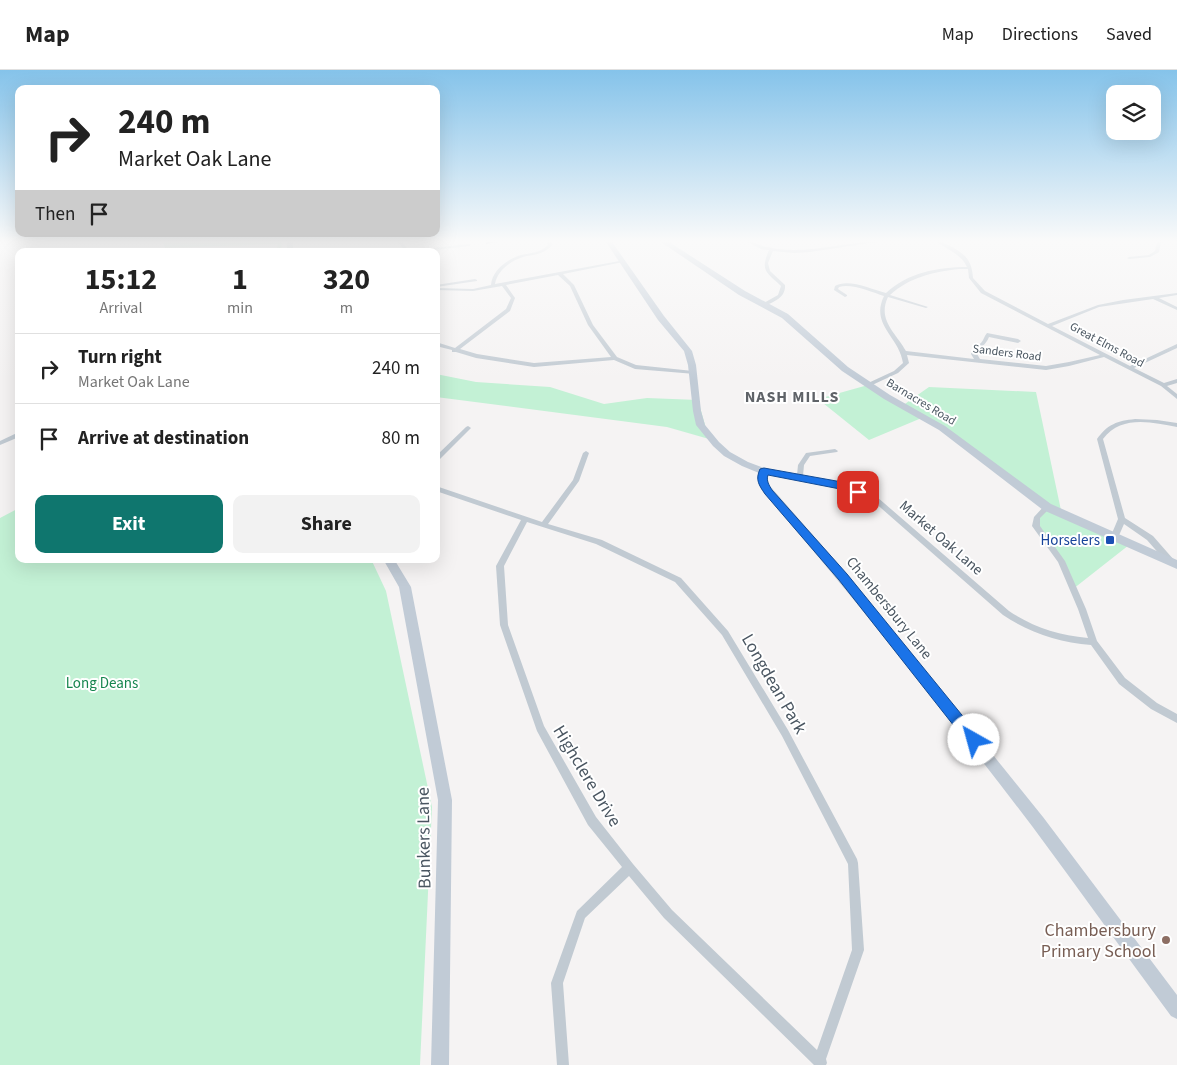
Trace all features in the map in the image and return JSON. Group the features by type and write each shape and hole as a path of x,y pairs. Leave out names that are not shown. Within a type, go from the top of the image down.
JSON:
{"street":[{"path":"444,288 473,290 483,288"},
{"path":"454,351 508,310 513,298 506,288"},
{"path":"574,288 591,325 615,358"},
{"path":"641,288 661,318 684,344 690,357 699,420 708,435 736,460 764,471"},
{"name":"Barnacres Road","path":"735,288 785,316 845,369 868,385 942,428 1047,507 1175,564"},
{"path":"764,305 780,297 783,288"},
{"path":"836,288 844,296"},
{"path":"862,288 926,308"},
{"path":"868,385 896,372 906,362 906,353 886,326 882,316 882,305 885,296 894,288"},
{"name":"Great Elms Road","path":"980,288 983,292 1163,385 1177,397"},
{"path":"1049,325 1098,306 1177,294"},
{"path":"1154,296 1177,309"},
{"path":"977,359 974,354 976,348 984,343 987,335 1018,341"},
{"path":"440,346 454,351 534,365 615,358 635,367 692,372"},
{"path":"1130,368 1177,346"},
{"name":"Sanders Road","path":"906,353 977,359 1046,368 1105,355"},
{"path":"1163,385 1177,380"},
{"path":"1114,538 1122,519 1100,439 1104,430 1123,421 1152,421 1177,425"},
{"path":"440,456 468,428"},
{"path":"0,443 15,436"},
{"path":"800,477 801,465 808,454 835,451"},
{"path":"543,525 576,481 586,453"},
{"name":"Market Oak Lane","path":"764,471 842,486 875,499 1000,608 1022,624 1056,638 1093,642"},
{"name":"Chambersbury Lane","path":"764,471 762,477 765,487 843,577 942,700 1038,822 1177,1010"},
{"name":"Longdean Park","path":"440,489 599,542 678,580 725,633 785,733 853,862 858,950 821,1063"},
{"path":"1047,507 1037,517 1036,526 1060,561 1082,609 1093,642 1122,681 1154,706 1177,719"},
{"name":"Highclere Drive","path":"525,519 500,566 504,625 540,728 592,822 629,868 668,914 821,1063"},
{"path":"1122,519 1150,538 1175,564"},
{"name":"Bunkers Lane","path":"390,563 405,587 445,800 440,1065"},
{"path":"563,1065 557,983 581,914 629,868"}],"green space":[{"path":"440,375 476,382 550,387 604,404 647,398 698,400 709,439 667,427 440,398"},
{"path":"868,385 902,406 929,387 1036,392 1062,515 1129,545 1073,589 1061,561 1036,526 1037,517 1047,508 924,417 869,440 818,399"},
{"name":"Long Deans","path":"15,510 15,563 373,563 386,591 432,807 420,1065 0,1065 0,518"}],"place":[{"name":"Horselers","path":"1110,540"},
{"name":"Chambersbury Primary School","path":"1166,940"}],"district":[{"name":"NASH MILLS","path":"792,397"}],"route":[{"path":"858,492 842,486 764,471 762,477 762,483 769,492 843,577 974,740"}]}
